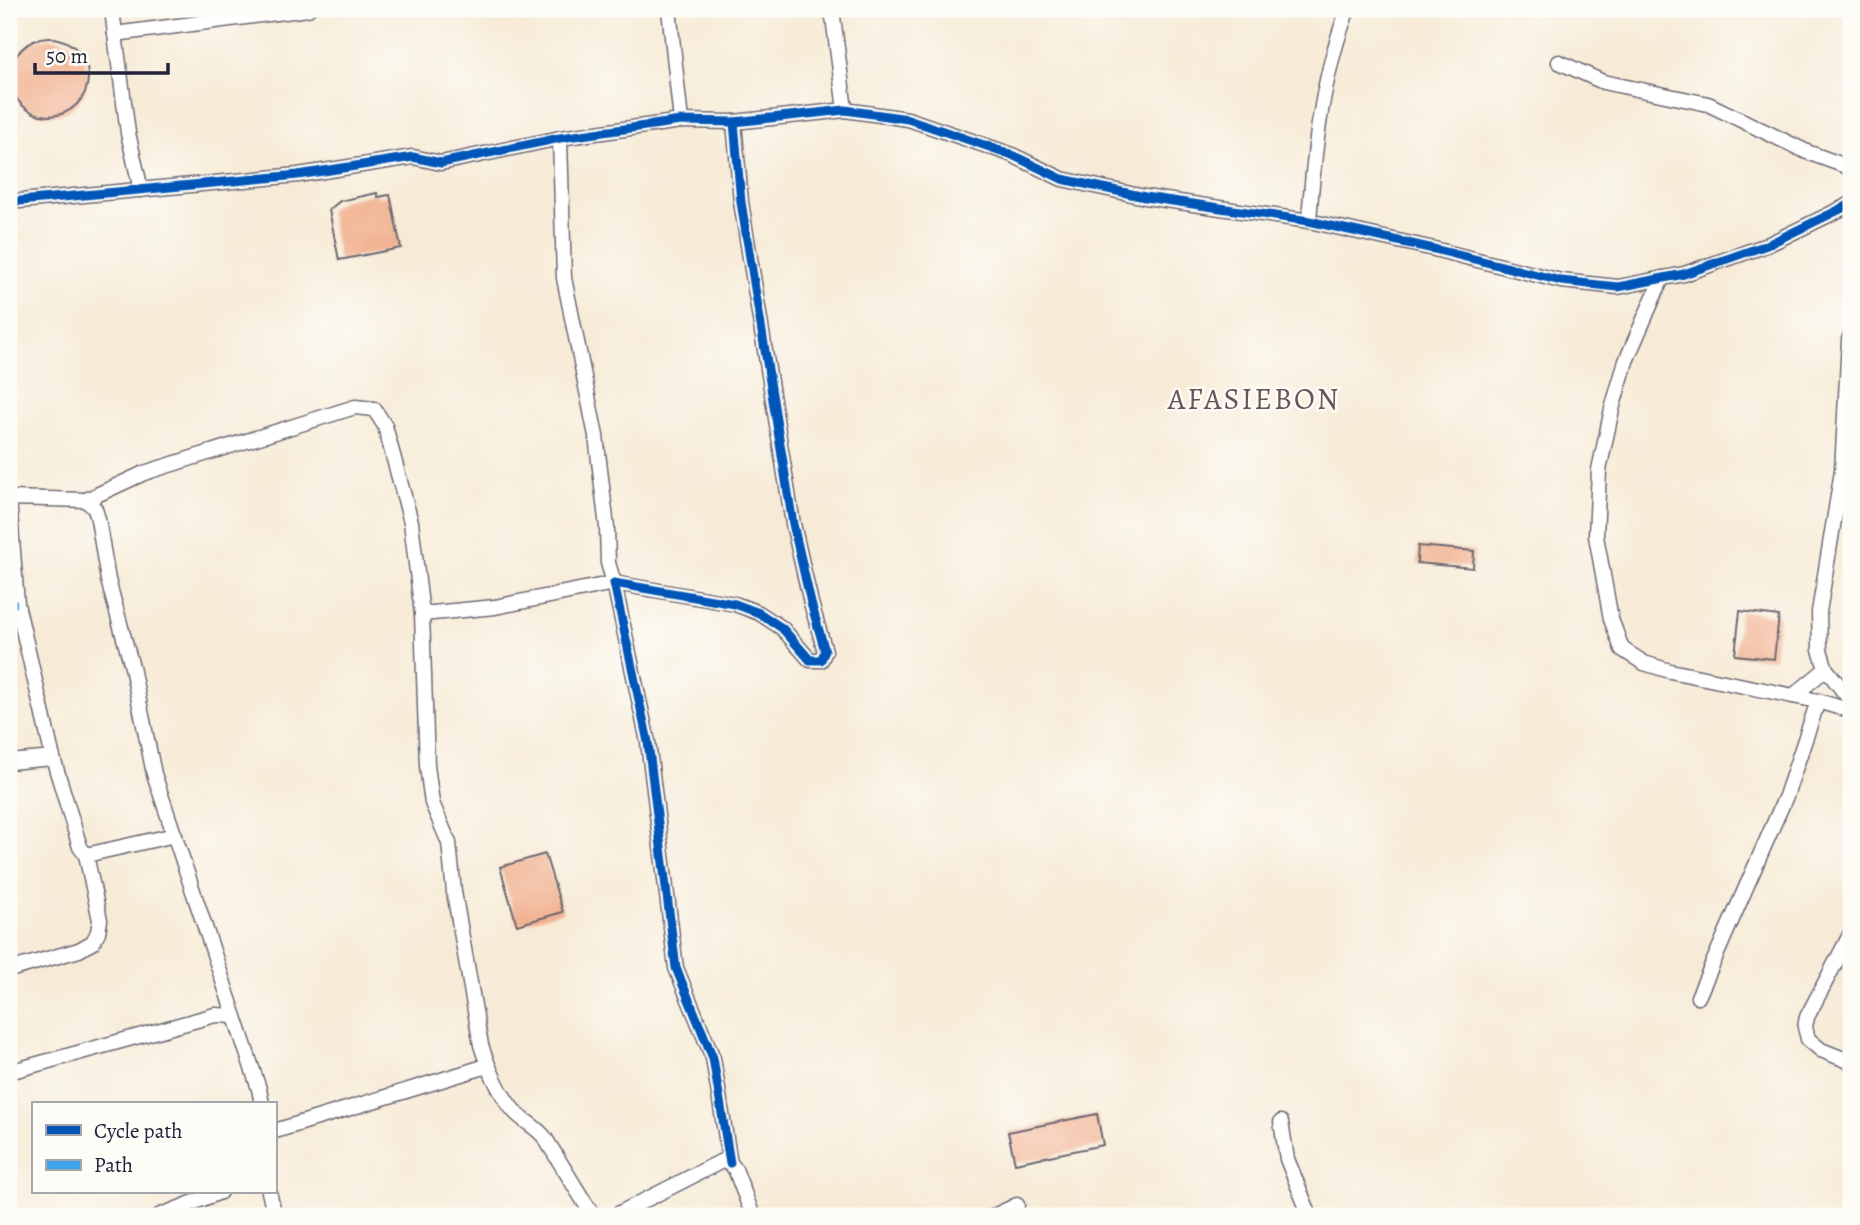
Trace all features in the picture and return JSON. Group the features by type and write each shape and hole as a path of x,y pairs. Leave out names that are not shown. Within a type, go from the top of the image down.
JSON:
{"street":[{"path":"112,9 128,133 141,190"},
{"path":"114,34 308,9"},
{"path":"669,9 681,121"},
{"path":"832,9 845,110"},
{"path":"1309,221 1314,153 1328,80 1348,9"},
{"path":"1559,62 1603,82 1708,104 1807,152 1851,169"},
{"path":"9,202 298,176 413,157 441,163 560,138 681,121 734,122 845,110 908,119 1010,154 1062,179 1145,197 1309,221 1561,281 1618,287 1684,274 1767,245 1851,204"},
{"path":"422,614 495,607 614,583 734,604 759,613 782,628 810,660 821,660 825,656 793,524 741,202 734,122"},
{"path":"560,138 564,278 596,436 607,528 608,562 648,742 676,968 713,1058 730,1163 752,1216"},
{"path":"1662,278 1626,360 1599,470 1596,536 1611,619 1622,649 1644,663 1670,671 1818,701 1851,711"},
{"path":"1851,335 1842,471 1819,612 1820,650 1826,669 1851,701"},
{"path":"9,970 79,950 93,942 100,920 86,855 80,847 53,758 17,604 9,499 86,500 144,473 355,407 374,409 385,426 411,522 422,614 427,766 432,803 449,843 471,993 487,1066 514,1111 539,1129 593,1216"},
{"path":"86,500 98,519 108,580 132,667 154,774 262,1102"},
{"path":"1793,696 1826,669"},
{"path":"1698,997 1786,796 1818,701"},
{"path":"9,762 53,758"},
{"path":"86,855 175,835"},
{"path":"1851,933 1807,1017 1805,1027 1808,1039 1821,1050 1851,1062"},
{"path":"9,1072 215,1015 234,1016"},
{"path":"276,1131 487,1066"},
{"path":"1281,1122 1287,1159 1310,1216"},
{"path":"614,1216 713,1163 730,1163"},
{"path":"159,1216 215,1194"},
{"path":"270,1194 275,1216"},
{"path":"994,1216 1017,1205"}],"building":[{"path":"49,38 64,41 77,49 85,62 88,77 85,92 77,105 64,113 49,116 34,113 21,105 13,92 10,77 13,62 21,49 34,41"},
{"path":"377,193 378,197 390,195 401,248 339,260 329,210 340,201"},
{"path":"1418,546 1474,551 1473,568 1417,563"},
{"path":"1740,611 1779,616 1774,659 1735,655"},
{"path":"545,854 563,912 517,925 500,867"},
{"path":"1097,1114 1103,1145 1015,1163 1008,1132"}],"marked path":[{"path":"9,604 17,604"}],"cycle path":[{"path":"9,202 298,175 413,157 441,163 560,138 681,121 734,122 845,110 908,119 1010,154 1062,179 1145,197 1309,221 1561,281 1618,287 1684,274 1767,245 1851,204"},
{"path":"730,1163 713,1058 676,968 648,742 614,583 735,604 759,613 782,628 810,660 821,660 825,651 793,524 741,202 734,122"}],"district":[{"name":"AFASIEBON","path":"1254,399"}]}
